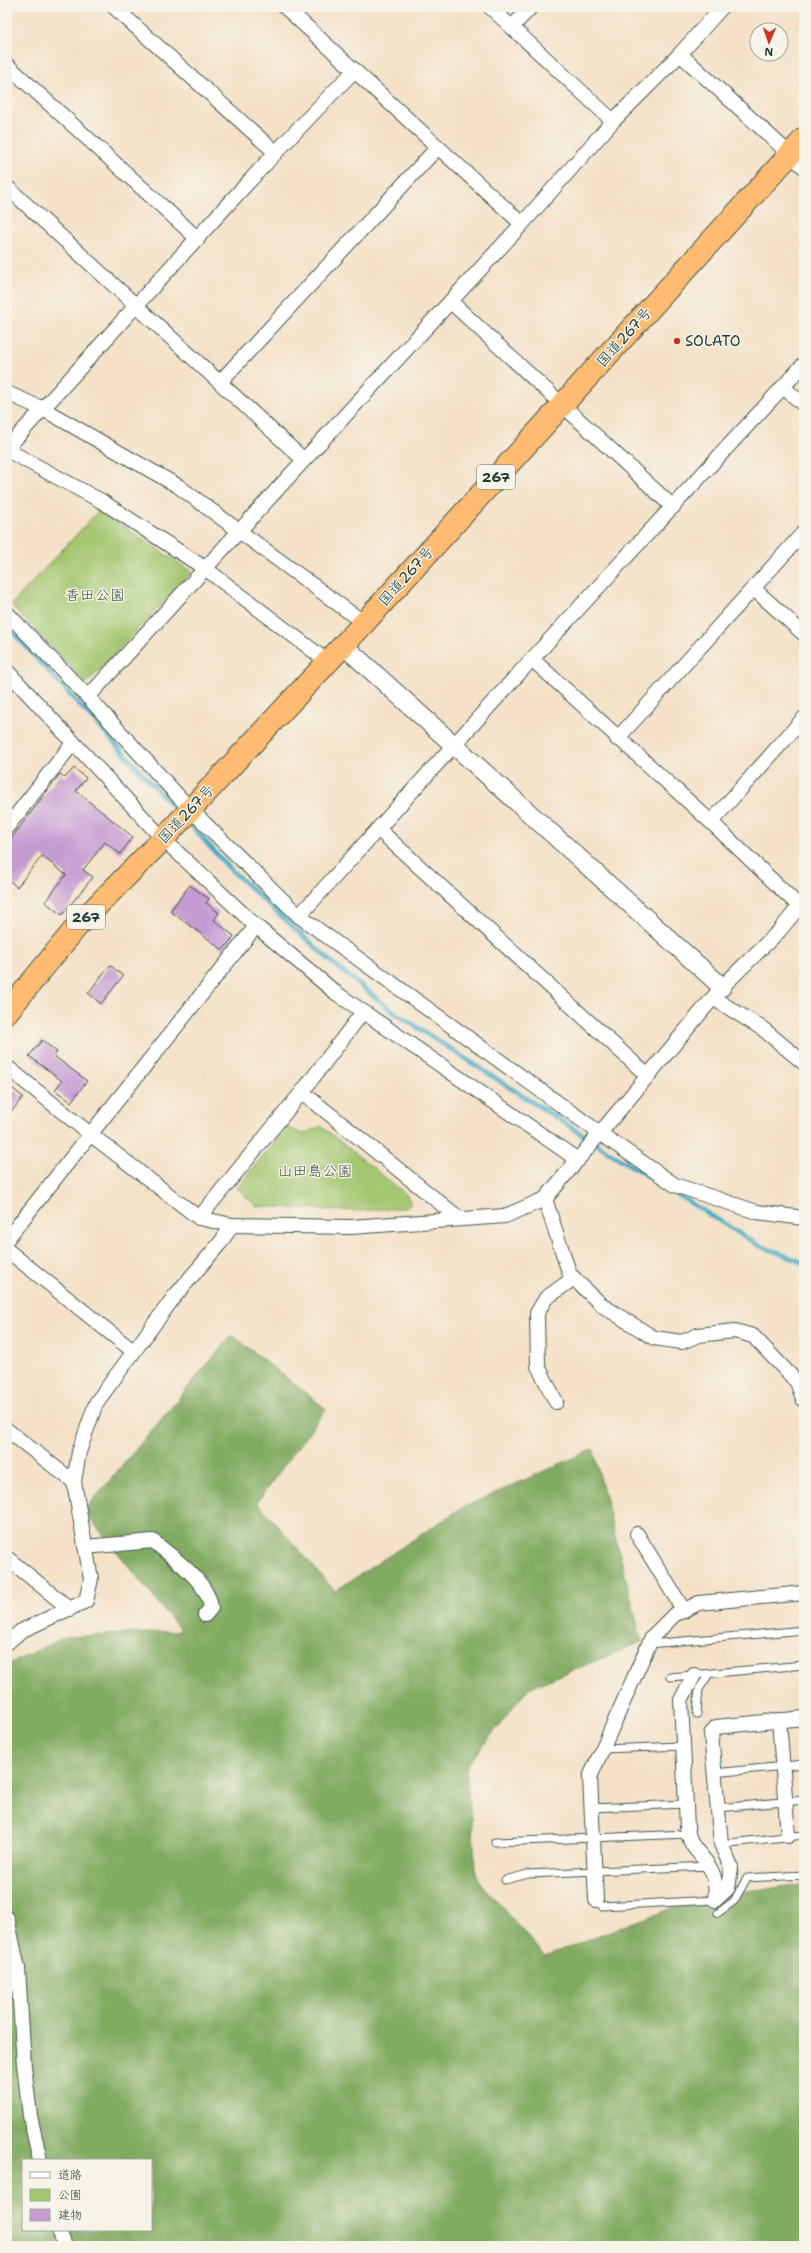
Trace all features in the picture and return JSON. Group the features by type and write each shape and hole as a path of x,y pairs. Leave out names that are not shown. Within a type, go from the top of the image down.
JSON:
{"highway":[{"name":"国道267号","path":"7,1012 79,924 178,822 328,662 562,405 800,153"}],"street":[{"path":"114,7 275,152"},
{"path":"285,7 522,224"},
{"path":"490,7 613,121"},
{"path":"512,27 531,7"},
{"path":"88,697 522,224 613,121 680,54 722,7"},
{"path":"680,54 800,153"},
{"path":"7,64 198,239"},
{"path":"328,662 206,569 103,502 7,449 275,152 355,70"},
{"path":"220,382 438,147"},
{"path":"7,186 304,460"},
{"path":"450,302 673,507"},
{"path":"299,916 532,659 804,364"},
{"path":"783,387 804,405"},
{"path":"7,393 43,409 178,486 364,623"},
{"path":"617,739 804,532"},
{"path":"753,588 804,634"},
{"path":"7,613 88,697 178,822 256,926 336,993 363,1012 582,1155"},
{"path":"343,645 455,745 718,993 803,1061"},
{"path":"7,1067 90,1134 199,1218 232,1225 351,1227 505,1216 545,1198 601,1134 718,993 778,931 801,903 617,739 532,659"},
{"path":"7,671 74,743 299,916 601,1134 676,1185 757,1212 804,1218"},
{"path":"711,822 804,718"},
{"path":"9,820 74,743"},
{"path":"378,829 648,1076"},
{"path":"7,1238 256,926"},
{"path":"199,1218 302,1092 363,1012"},
{"path":"302,1092 460,1219"},
{"path":"545,1198 570,1275 603,1306 654,1338 682,1342 698,1335 735,1331 753,1336 797,1382 804,1401"},
{"path":"7,1643 21,1631 86,1601 91,1578 74,1482 80,1452 96,1403 132,1351 174,1297 221,1242 232,1225"},
{"path":"7,1250 132,1351"},
{"path":"556,1402 538,1366 537,1313 546,1298 574,1278"},
{"path":"7,1430 74,1482"},
{"path":"637,1534 684,1610"},
{"path":"85,1547 153,1541 204,1587 210,1598 211,1608 205,1615"},
{"path":"7,1558 70,1609"},
{"path":"596,1900 590,1777 652,1637 674,1615 699,1603 804,1594"},
{"path":"694,1675 681,1700 688,1834 689,1842 709,1866 716,1886 716,1907"},
{"path":"716,1907 728,1888 731,1868 722,1844 711,1734 716,1727 804,1718"},
{"path":"779,1720 788,1836"},
{"path":"7,1918 18,1968 24,2064 30,2116 40,2159"},
{"path":"58,2231 65,2246"}],"lane":[{"path":"648,1644 804,1630"},
{"path":"670,1677 804,1665"},
{"path":"697,1714 699,1689 709,1674"},
{"path":"602,1748 683,1746"},
{"path":"714,1773 804,1764"},
{"path":"718,1808 804,1800"},
{"path":"591,1808 686,1804"},
{"path":"495,1842 688,1834"},
{"path":"722,1844 804,1835"},
{"path":"505,1880 528,1874 709,1866"},
{"path":"596,1900 602,1906 716,1907 734,1901 747,1878 804,1875"}],"green space":[{"name":"香田公園","path":"99,510 192,572 86,684 11,605"},
{"name":"山田島公園","path":"321,1126 407,1195 411,1204 405,1208 358,1211 256,1206 237,1188 286,1127 303,1134"},
{"path":"232,1335 326,1409 257,1502 335,1591 460,1509 593,1449 642,1642 529,1688 466,1767 477,1878 545,1956 704,1896 804,1884 804,2246 7,2246 7,1786 9,1786 7,1779 7,1665 65,1637 181,1631 84,1511"}],"building":[{"path":"74,768 86,778 76,791 133,837 120,854 105,842 83,870 93,877 62,915 45,902 66,875 42,856 17,887 7,879 7,844 60,774 65,778"},
{"path":"190,885 209,899 206,903 219,913 214,920 234,936 223,950 170,911"},
{"path":"110,965 123,976 101,1004 88,993"},
{"path":"42,1040 57,1052 54,1056 87,1081 71,1102 55,1090 62,1081 29,1056"},
{"path":"7,1084 23,1097 7,1117"}],"waterway":[{"path":"7,626 179,813"},
{"path":"186,820 232,871 336,966 395,1013 617,1157 758,1245 804,1263"}],"place":[{"name":"SOLATO","path":"677,341"}]}
